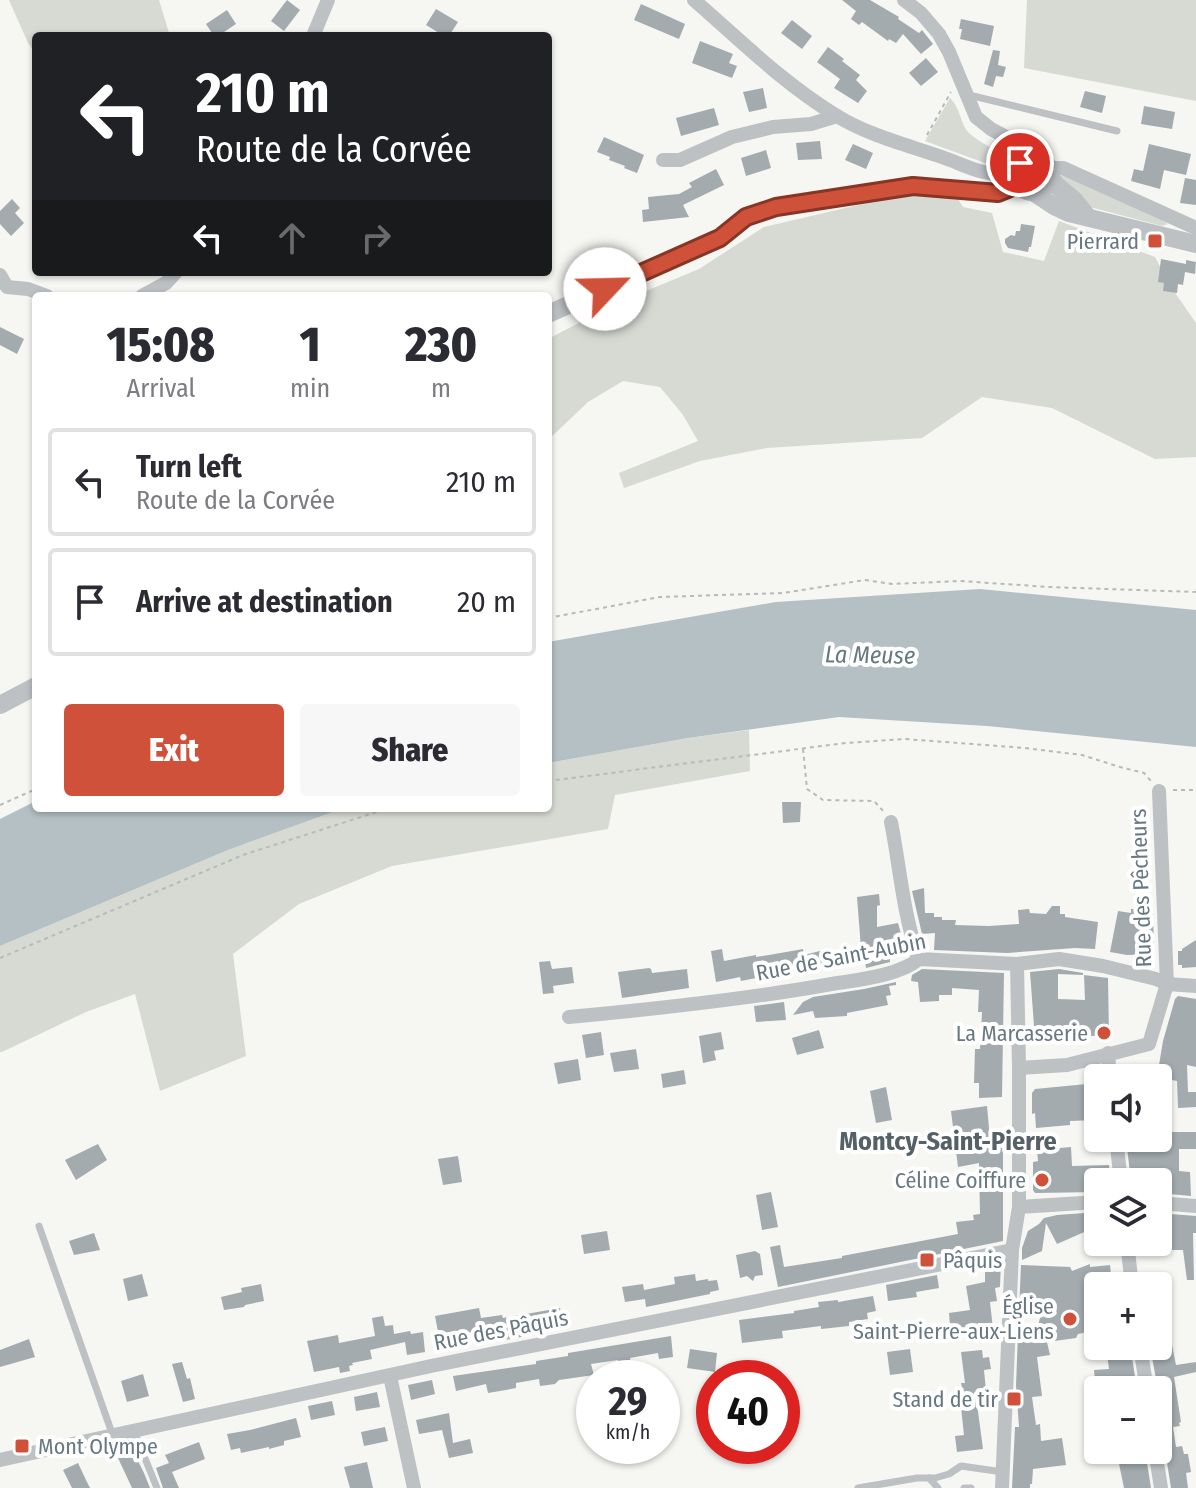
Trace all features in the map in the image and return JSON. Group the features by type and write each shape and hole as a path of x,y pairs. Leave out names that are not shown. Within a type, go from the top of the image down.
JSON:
{"street":[{"path":"315,32 328,0"},
{"path":"694,0 782,76 837,116 884,138 984,173 1016,177"},
{"path":"904,0 921,13 939,34 976,117 1017,143 1030,157 1041,159 1056,185 1087,216"},
{"path":"663,160 680,160 732,137 773,127 811,124 837,116"},
{"path":"552,312 720,238 746,217 776,207 913,186 998,193 1008,189 1020,163 1030,157"},
{"path":"1050,172 1063,168 1196,228"},
{"path":"1033,192 1043,189 1049,181 1050,172"},
{"path":"1016,177 1022,189 1069,213 1196,244"},
{"path":"149,292 172,276"},
{"path":"2,286 36,292"},
{"path":"0,705 32,688"},
{"name":"Rue des Pêcheurs","path":"1108,1053 1149,1044 1167,984 1159,791"},
{"path":"891,822 904,905 919,959"},
{"name":"Rue de Saint-Aubin","path":"569,1017 695,1005 803,989 888,973 919,959 1017,964 1059,959 1103,966 1167,984 1196,986"},
{"path":"1002,1488 1012,1250 1019,1207 1017,964"},
{"path":"1019,1068 1067,1065 1108,1053 1109,1064"},
{"path":"1019,1207 1084,1203"},
{"path":"1172,1204 1196,1206"},
{"name":"Rue des Pâquis","path":"0,1460 446,1363 1012,1250"},
{"path":"390,1376 414,1488"},
{"path":"1157,1464 1161,1488"}],"lane":[{"path":"967,95 1117,131"},
{"path":"39,1226 113,1436"},
{"path":"134,1431 157,1488"},
{"path":"858,1488 949,1474 961,1466 1003,1472"},
{"path":"929,1478 938,1488"},
{"path":"964,1488 971,1488"}],"path":[{"path":"919,149 960,77"},
{"path":"552,617 660,597 783,593 865,580 892,584 960,581 1196,592"},
{"path":"552,780 871,740 905,739 1082,755 1144,773 1159,791 1196,790"},
{"path":"803,748 807,789 823,800 874,801 891,822"},
{"path":"0,805 32,791"},
{"path":"0,958 243,855 377,812"}],"shaded area":[{"path":"9,0 159,0 169,32 32,32 32,48"},
{"path":"1027,0 1196,0 1196,101 1024,68"},
{"path":"950,98 971,135 1006,156 1014,152 1004,165 993,166 925,141"},
{"path":"1064,172 1168,224 1162,226 1090,207 1061,184"},
{"path":"914,192 956,196 963,207 992,213 1003,252 1044,261 1059,221 1155,257 1196,323 1196,457 1155,459 1052,408 982,397 922,438 767,448 700,461 624,488 619,473 698,441 683,415 660,387 623,381 588,402 552,436 552,337 615,304 699,269 764,227"},
{"path":"749,730 750,771 615,795 608,829 392,866 299,904 233,954 246,1056 160,1091 135,994 86,1012 0,1052 0,946 228,850 333,812 552,812 552,762"}],"water":[{"name":"La Meuse","path":"980,589 1196,610 1196,747 987,726 839,717 688,738 552,762 552,641 776,602"},
{"path":"32,803 32,812 333,812 228,850 0,946 0,819"}],"building":[{"path":"287,0 300,10 284,31 271,21"},
{"path":"842,0 870,0 919,33 922,30 933,44 921,54 903,34 896,43 888,41 862,22 859,25 851,19 856,11"},
{"path":"641,4 685,24 679,39 634,20"},
{"path":"436,9 458,22 452,32 437,32 426,25"},
{"path":"227,10 236,24 224,32 211,32 206,24"},
{"path":"961,19 994,26 990,46 960,39"},
{"path":"792,20 812,36 802,49 781,33"},
{"path":"700,41 733,54 729,63 737,66 732,78 692,63"},
{"path":"828,47 860,75 856,80 867,91 858,103 834,88 840,79 817,62"},
{"path":"993,50 1000,51 998,65 1006,67 1003,77 996,76 993,87 984,84"},
{"path":"926,58 938,72 921,86 909,73"},
{"path":"763,88 767,108 749,112 743,92"},
{"path":"1085,91 1106,96 1102,113 1080,107"},
{"path":"1144,106 1175,112 1172,129 1141,124"},
{"path":"714,108 719,125 681,136 676,118"},
{"path":"604,137 644,155 637,173 597,152"},
{"path":"820,141 822,159 798,160 796,143"},
{"path":"853,144 873,153 866,169 845,160"},
{"path":"1149,144 1191,154 1186,175 1164,170 1160,189 1131,181 1134,169 1143,171"},
{"path":"766,150 771,168 746,176 741,158"},
{"path":"716,169 724,185 683,205 689,217 643,222 642,210 649,209 648,197 679,194 692,187 689,183"},
{"path":"1185,178 1196,180 1196,205 1180,203"},
{"path":"12,199 20,208 15,213 24,223 11,236 0,224 0,211"},
{"path":"1021,224 1035,226 1028,252 1008,248 1005,243 1005,239 1020,231"},
{"path":"1161,259 1186,264 1186,260 1196,262 1195,274 1185,272 1183,285 1178,284 1177,293 1163,291 1164,283 1158,282"},
{"path":"0,327 24,339 17,354 0,345"},
{"path":"782,802 801,802 800,822 783,823"},
{"path":"924,888 925,913 934,913 934,917 942,917 942,920 956,920 955,925 1019,924 1018,910 1029,909 1030,913 1046,914 1052,906 1060,906 1060,914 1065,914 1065,917 1098,922 1095,949 1007,953 934,950 935,933 922,934 912,891"},
{"path":"879,894 877,927 898,923 904,945 889,945 890,962 866,968 865,960 862,961 857,897"},
{"path":"1131,909 1153,913 1154,954 1110,952 1118,911 1131,913"},
{"path":"1196,940 1196,967 1182,968 1178,965 1178,951"},
{"path":"722,949 724,961 803,949 804,955 820,951 823,966 741,981 740,977 716,982 711,951"},
{"path":"550,961 552,969 572,967 574,983 553,986 554,993 543,994 539,962"},
{"path":"649,968 652,973 687,969 689,988 622,998 618,972"},
{"path":"922,969 1004,973 1002,1097 979,1098 979,1083 974,1083 975,1049 980,1049 981,1031 979,990 952,988 952,995 939,995 939,1001 920,1002 918,982 911,981 912,975"},
{"path":"1059,969 1083,975 1058,974 1058,999 1085,1000 1084,975 1108,978 1109,1035 1035,1039 1030,972"},
{"path":"896,982 896,985 889,986 891,995 886,996 888,1005 847,1013 847,1016 815,1018 813,1011 793,1015 803,1002 813,997"},
{"path":"1178,996 1196,999 1196,1067 1187,1065 1188,1092 1196,1092 1196,1107 1178,1108 1177,1081 1172,1080 1172,1064 1159,1064"},
{"path":"784,1002 786,1020 756,1022 754,1006"},
{"path":"819,1030 824,1048 797,1055 792,1038"},
{"path":"601,1032 604,1055 586,1058 582,1035"},
{"path":"721,1032 724,1049 714,1051 716,1060 703,1063 699,1036"},
{"path":"636,1049 639,1069 614,1072 610,1053"},
{"path":"578,1059 581,1080 558,1084 554,1063"},
{"path":"684,1070 686,1084 663,1088 661,1074"},
{"path":"1084,1084 1084,1120 1036,1128 1035,1113 1032,1114 1032,1093 1035,1089"},
{"path":"886,1087 892,1120 876,1123 870,1091"},
{"path":"987,1106 990,1139 1000,1138 1003,1154 1003,1241 778,1287 770,1247 780,1245 784,1267 958,1234 956,1222 974,1220 973,1215 980,1214 979,1163 958,1167 951,1111"},
{"path":"1172,1132 1196,1132 1196,1149 1179,1149 1179,1171 1190,1172 1191,1196 1172,1194 1172,1168 1129,1168 1128,1152 1172,1152"},
{"path":"98,1144 107,1160 76,1180 65,1160"},
{"path":"1071,1147 1072,1166 1109,1165 1109,1168 1084,1168 1084,1192 1035,1193 1033,1162 1038,1161 1037,1150"},
{"path":"458,1156 462,1182 443,1185 438,1159"},
{"path":"771,1192 778,1227 762,1230 756,1195"},
{"path":"1084,1213 1084,1232 1057,1244 1046,1223 1042,1251 1022,1260 1022,1248 1028,1231 1044,1218"},
{"path":"1172,1214 1196,1216 1196,1233 1193,1233 1194,1280 1187,1280 1183,1250 1172,1250"},
{"path":"607,1231 610,1250 584,1254 581,1235"},
{"path":"94,1233 100,1250 74,1255 69,1241"},
{"path":"755,1251 760,1254 763,1275 755,1276 753,1281 747,1276 740,1278 736,1255"},
{"path":"1001,1262 1000,1287 995,1288 997,1301 990,1302 991,1335 971,1338 971,1328 956,1330 955,1324 950,1325 949,1313 970,1310 966,1286 985,1282 985,1266"},
{"path":"1090,1264 1090,1267 1110,1265 1111,1272 1084,1272 1084,1333 1076,1338 1047,1342 1050,1355 1037,1357 1042,1396 1032,1397 1036,1425 1040,1424 1041,1441 1062,1438 1066,1465 1033,1469 1030,1488 1012,1488 1015,1427 1019,1427 1016,1385 1018,1334 1037,1329 1042,1311 1019,1311 1021,1265 1070,1267 1072,1271"},
{"path":"142,1274 148,1296 128,1301 123,1279"},
{"path":"695,1274 696,1281 717,1280 719,1290 646,1307 645,1299 625,1302 622,1287 643,1284 644,1290 675,1284 674,1277"},
{"path":"937,1275 939,1288 916,1292 917,1297 888,1301 886,1285"},
{"path":"261,1284 264,1301 224,1310 221,1297"},
{"path":"873,1296 876,1311 867,1313 868,1319 849,1322 849,1326 782,1331 783,1338 742,1343 739,1320 794,1313 819,1307 818,1302"},
{"path":"479,1308 481,1318 502,1315 503,1318 560,1308 563,1324 525,1331 526,1336 494,1342 491,1329 439,1337 435,1316"},
{"path":"383,1316 385,1326 393,1325 394,1334 423,1332 425,1352 407,1355 405,1342 370,1350 372,1359 352,1363 350,1371 340,1373 339,1367 314,1372 307,1341 338,1335 339,1343 375,1336 372,1318"},
{"path":"671,1336 673,1357 659,1359 658,1353 630,1360 576,1360 576,1378 559,1380 555,1384 540,1386 539,1379 516,1383 516,1388 488,1393 486,1384 456,1391 453,1376 536,1364 536,1361 568,1356 568,1353"},
{"path":"29,1339 35,1357 0,1367 0,1350"},
{"path":"1172,1345 1176,1365 1196,1362 1196,1372 1174,1377 1181,1422 1180,1426 1173,1427 1176,1447 1182,1446 1184,1454 1188,1454 1191,1472 1186,1473 1188,1488 1171,1488 1167,1464 1172,1464 1172,1376 1155,1376 1153,1360 1172,1360"},
{"path":"690,1349 717,1353 716,1360 696,1360 696,1369 687,1368"},
{"path":"910,1349 913,1372 890,1375 887,1352"},
{"path":"982,1350 983,1358 989,1357 991,1369 984,1370 986,1391 979,1392 981,1404 977,1404 983,1449 957,1452 955,1436 964,1435 959,1389 962,1388 961,1383 965,1383 961,1352"},
{"path":"1108,1360 1132,1360 1135,1376 1095,1376 1094,1370 1109,1369"},
{"path":"182,1362 195,1399 183,1402 172,1364"},
{"path":"143,1374 149,1396 127,1402 121,1381"},
{"path":"432,1380 435,1394 411,1400 408,1385"},
{"path":"377,1392 380,1407 356,1411 354,1397"},
{"path":"332,1401 335,1415 311,1420 308,1406"},
{"path":"449,1413 453,1443 470,1439 473,1453 449,1458 442,1430 419,1434 416,1420"},
{"path":"296,1418 301,1437 269,1449 241,1453 240,1448 231,1450 227,1434"},
{"path":"385,1427 388,1441 364,1446 361,1432"},
{"path":"199,1442 205,1459 172,1472 179,1488 163,1488 156,1468 169,1463 165,1455"},
{"path":"133,1451 150,1488 132,1488 118,1458"},
{"path":"367,1462 373,1488 350,1488 344,1467"},
{"path":"78,1463 90,1488 72,1488 63,1470"},
{"path":"1119,1464 1147,1464 1151,1488 1124,1488"}],"place":[{"name":"Pierrard","path":"1155,241"},
{"name":"La Marcasserie","path":"1104,1033"},
{"name":"Céline Coiffure","path":"1042,1180"},
{"name":"Pâquis","path":"927,1260"},
{"name":"Église Saint-Pierre-aux-Liens","path":"1070,1319"},
{"name":"Stand de tir","path":"1014,1399"},
{"name":"Mont Olympe","path":"22,1446"}],"district":[{"name":"Montcy-Saint-Pierre","path":"948,1141"}],"route":[{"path":"605,289 720,238 746,217 776,207 913,186 998,193 1008,189 1016,180 1015,173 1020,163"}]}
